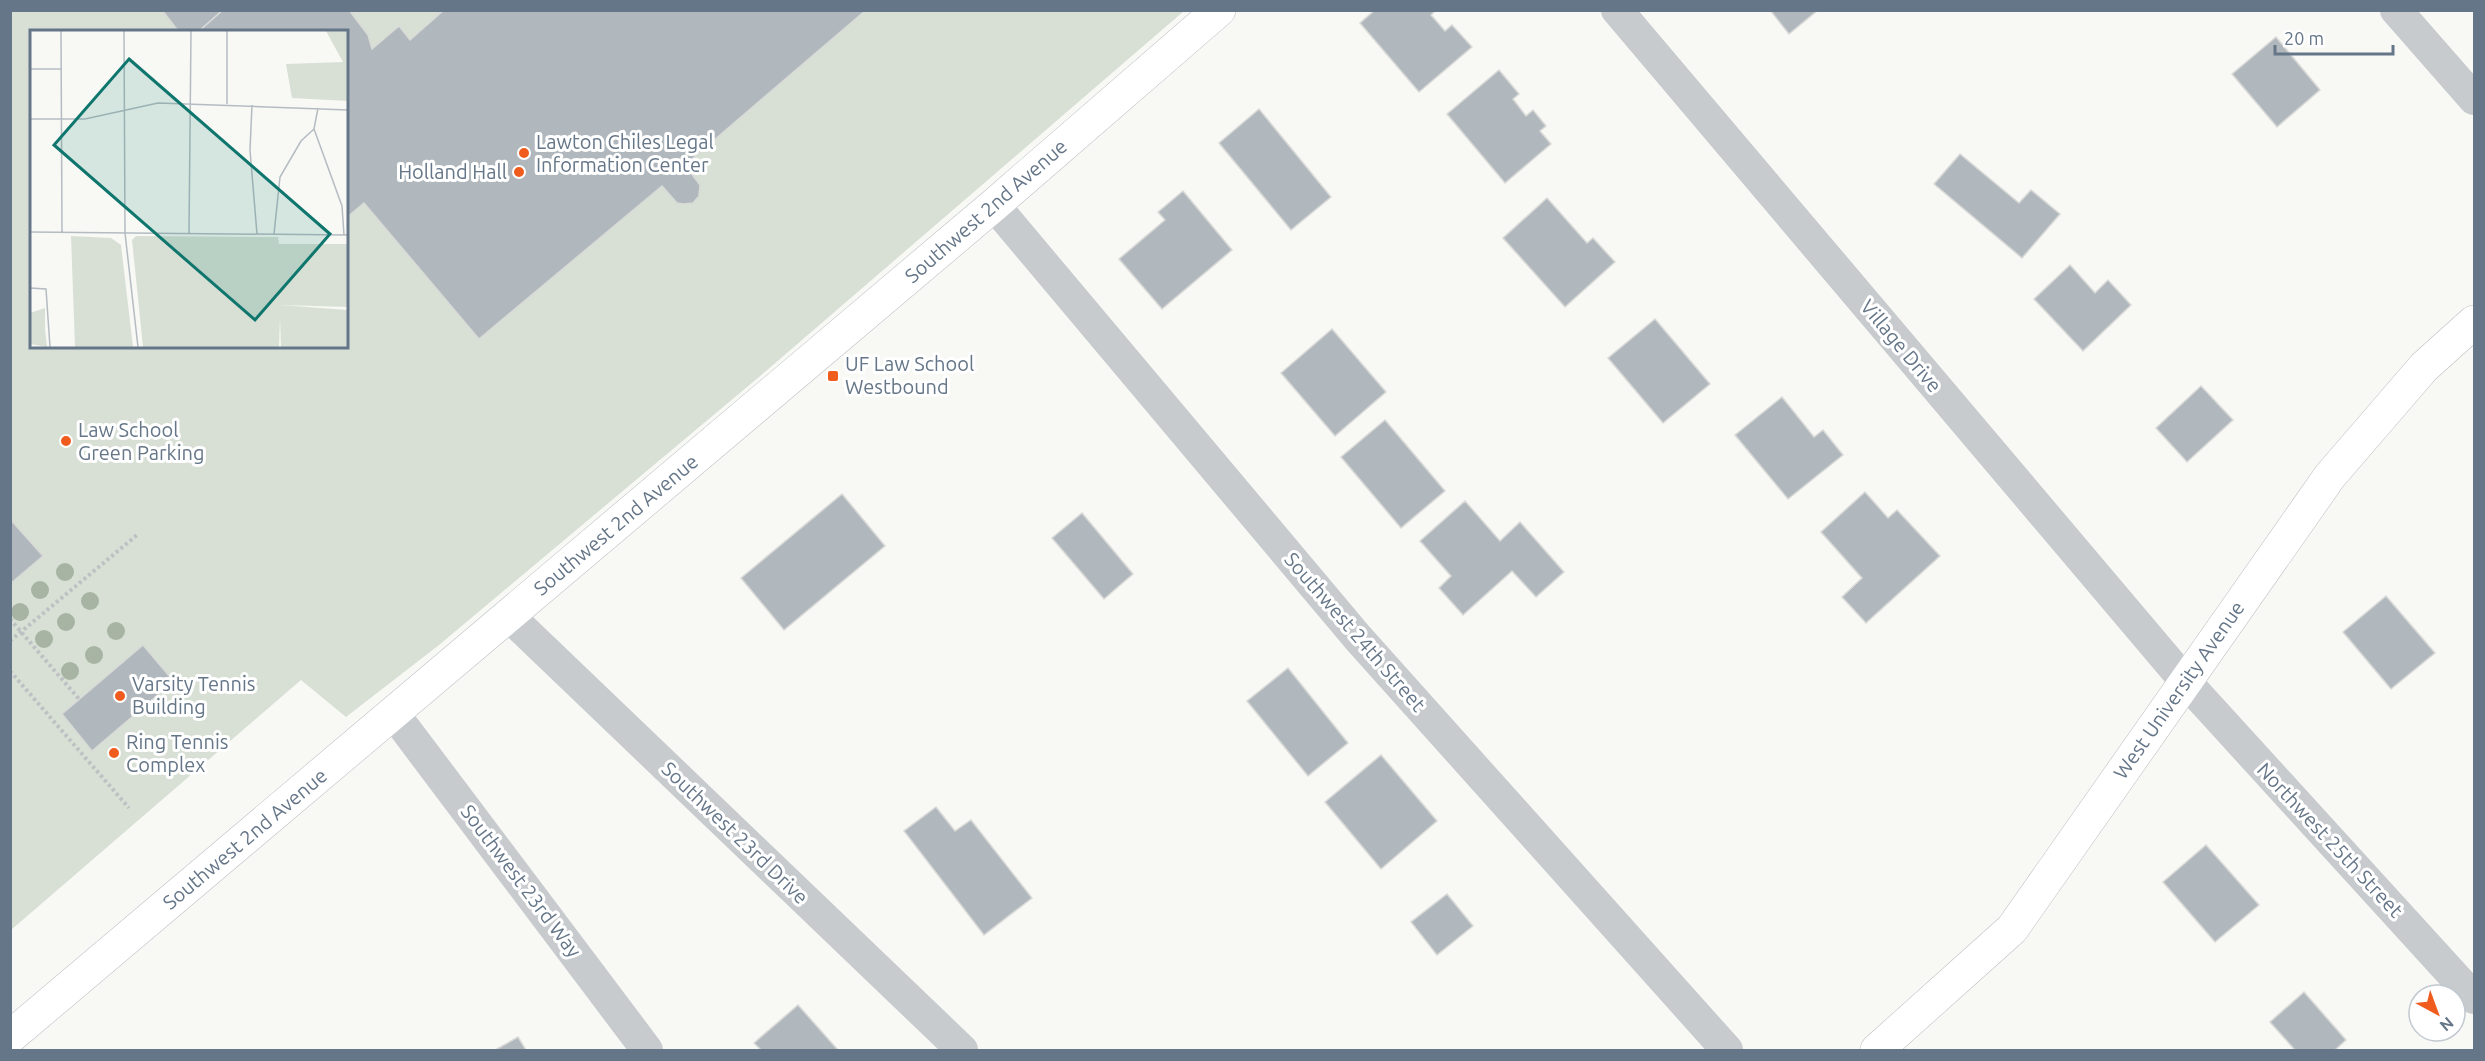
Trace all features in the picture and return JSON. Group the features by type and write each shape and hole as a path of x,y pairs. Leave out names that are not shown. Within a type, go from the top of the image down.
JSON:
{"main road":[{"name":"Southwest 2nd Avenue","path":"10,1037 994,205 1219,10"},
{"name":"West University Avenue","path":"1877,1050 2012,928 2330,476 2424,367 2475,322"}],"street":[{"name":"Village Drive","path":"1617,10 2185,681"},
{"path":"2396,10 2475,99"},
{"name":"Southwest 24th Street","path":"994,205 1358,638 1727,1050"},
{"name":"Southwest 23rd Drive","path":"509,616 962,1050"},
{"name":"Northwest 25th Street","path":"2185,681 2475,998"},
{"name":"Southwest 23rd Way","path":"394,714 647,1050"}],"path":[{"path":"10,641 137,534"},
{"path":"10,619 79,699"},
{"path":"10,671 129,808"}],"shaded area":[{"path":"11,11 1184,11 766,371 439,645 346,717 301,680 11,930"}],"building":[{"path":"162,10 223,10 200,30 177,30"},
{"name":"Holland Hall","path":"223,10 349,10 368,35 372,49 399,26 410,40 444,10 866,10 685,165 700,185 699,196 693,203 677,203 662,186 479,339 364,203 348,216 348,30 200,30"},
{"path":"1375,10 1436,10 1431,15 1445,31 1452,25 1472,47 1419,92 1360,23"},
{"path":"1770,10 1818,10 1789,34"},
{"path":"2276,37 2320,90 2277,127 2232,74"},
{"path":"1499,70 1519,94 1513,99 1526,116 1533,110 1546,126 1540,131 1551,144 1505,183 1447,114"},
{"path":"1259,109 1331,197 1291,230 1219,143"},
{"path":"1960,154 2019,203 2031,190 2060,214 2022,258 1934,184"},
{"path":"1183,191 1232,250 1162,309 1119,259 1165,220 1158,212"},
{"path":"1547,198 1587,243 1593,238 1615,262 1565,307 1503,238"},
{"path":"2070,265 2095,293 2108,280 2131,305 2083,351 2034,299"},
{"path":"1655,319 1710,384 1663,423 1608,358"},
{"path":"1332,329 1386,392 1335,436 1281,373"},
{"path":"2201,386 2233,420 2187,462 2156,428"},
{"path":"1782,397 1814,437 1823,430 1843,455 1788,499 1735,435"},
{"path":"1385,420 1445,491 1401,528 1341,457"},
{"path":"1865,492 1888,518 1897,510 1940,556 1866,623 1842,597 1862,578 1821,532"},
{"path":"842,494 885,546 784,630 741,578"},
{"path":"1465,501 1500,541 1520,522 1564,572 1536,597 1512,571 1463,615 1439,588 1451,576 1420,541"},
{"path":"1082,513 1133,574 1104,599 1052,538"},
{"path":"10,519 43,556 10,584"},
{"path":"2386,596 2435,653 2391,689 2343,632"},
{"name":"Varsity Tennis Building","path":"143,645 170,677 159,687 160,693 92,751 62,714"},
{"path":"1288,668 1348,743 1308,776 1247,701"},
{"path":"1381,755 1437,821 1381,869 1325,802"},
{"path":"936,807 955,831 971,820 1032,898 984,935 904,831"},
{"path":"2206,845 2259,905 2215,942 2163,882"},
{"path":"1447,894 1473,926 1437,955 1411,922"},
{"path":"2304,992 2346,1040 2335,1050 2295,1050 2270,1022"},
{"path":"798,1005 838,1050 761,1050 754,1043"},
{"path":"518,1037 526,1050 495,1050"}],"place":[{"name":"Lawton Chiles Legal Information Center","path":"524,153"},
{"name":"Holland Hall","path":"519,172"},
{"name":"UF Law School Westbound","path":"833,376"},
{"name":"Law School Green Parking","path":"66,441"},
{"name":"Varsity Tennis Building","path":"120,696"},
{"name":"Ring Tennis Complex","path":"114,753"}]}
